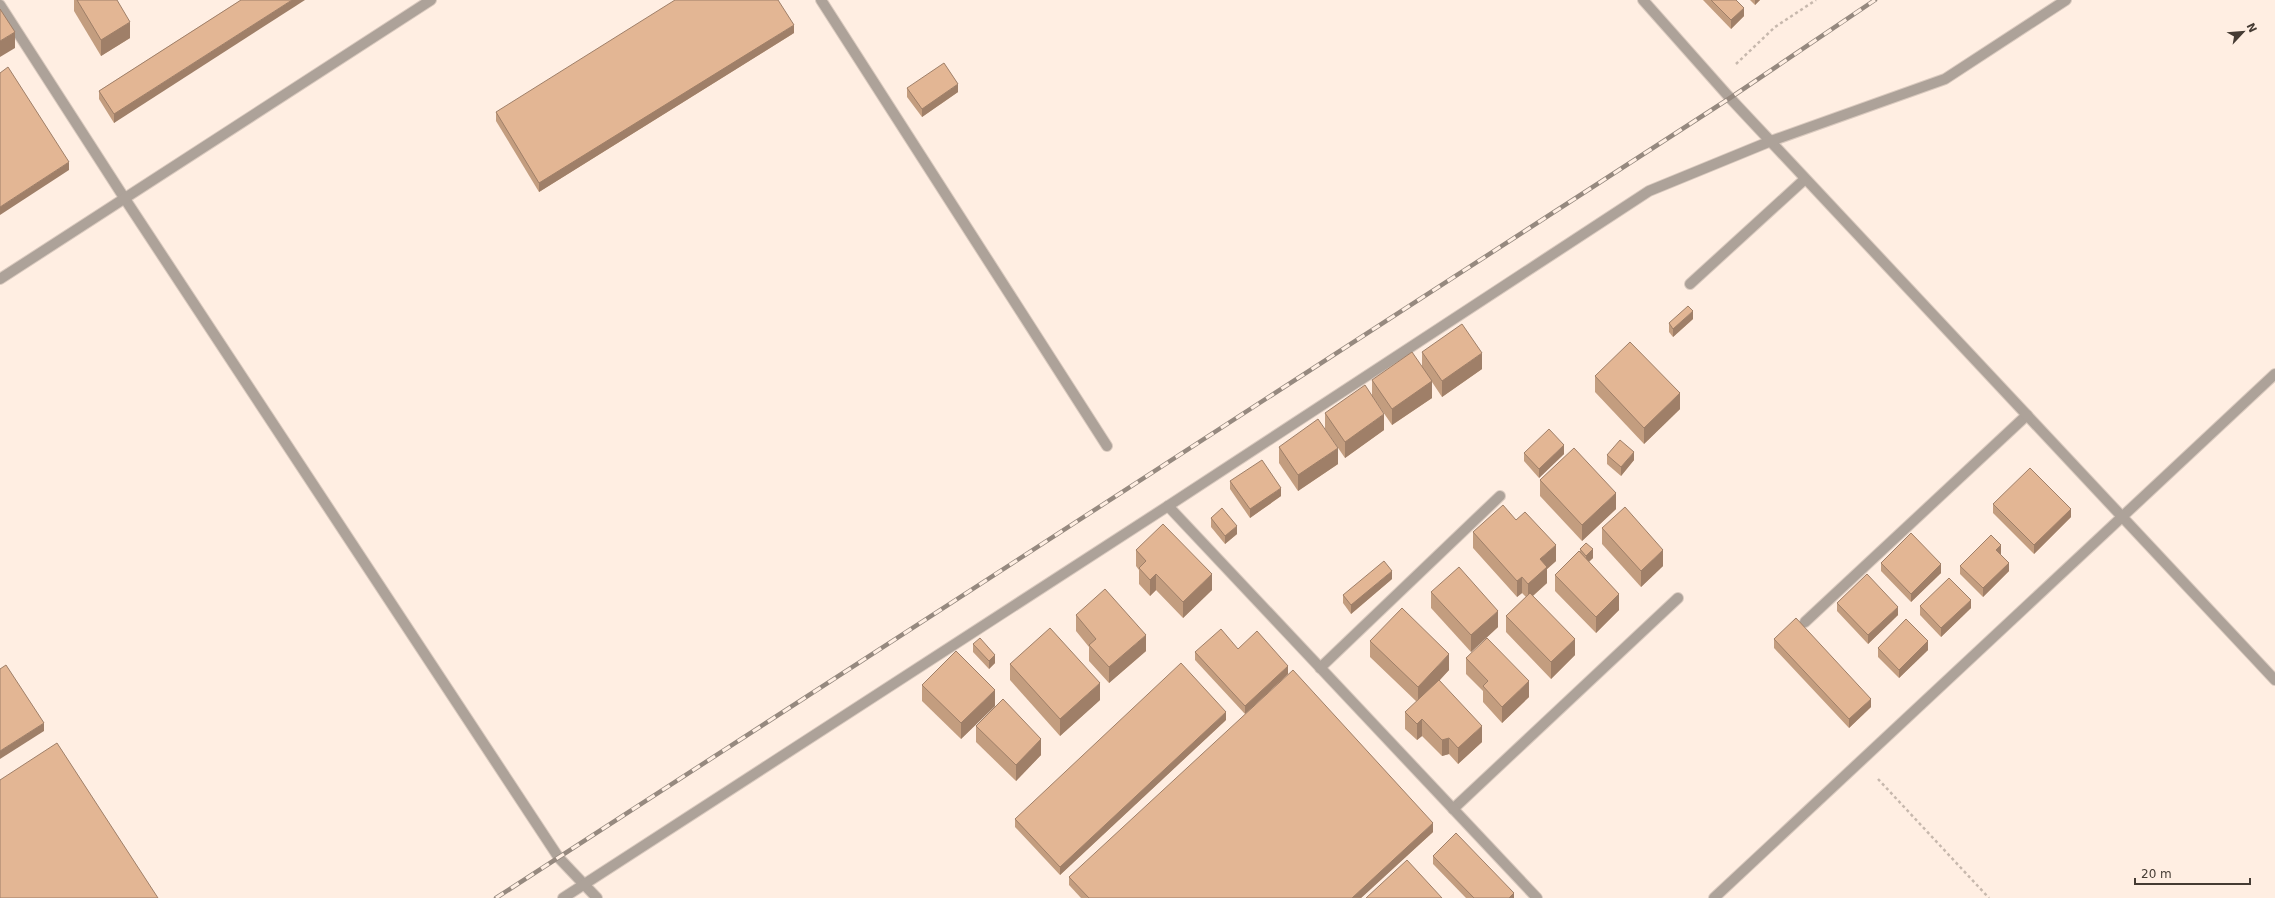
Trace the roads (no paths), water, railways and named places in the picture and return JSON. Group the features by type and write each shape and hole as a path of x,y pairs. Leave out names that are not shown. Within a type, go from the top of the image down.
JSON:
{"street":[{"path":"0,279 431,0"},
{"path":"821,0 1107,446"},
{"path":"1643,0 1716,83 2275,680"},
{"path":"563,898 1168,506 1649,191 1771,142 1945,79 2066,0"},
{"path":"0,5 125,199 559,858 598,898"},
{"path":"1690,284 1805,178"},
{"path":"1714,898 2275,374"},
{"path":"1805,622 2026,415"},
{"path":"1320,668 1500,496"},
{"path":"1168,506 1537,898"},
{"path":"1453,809 1678,598"}],"railway":[{"path":"496,898 1730,98 1875,0"}]}
